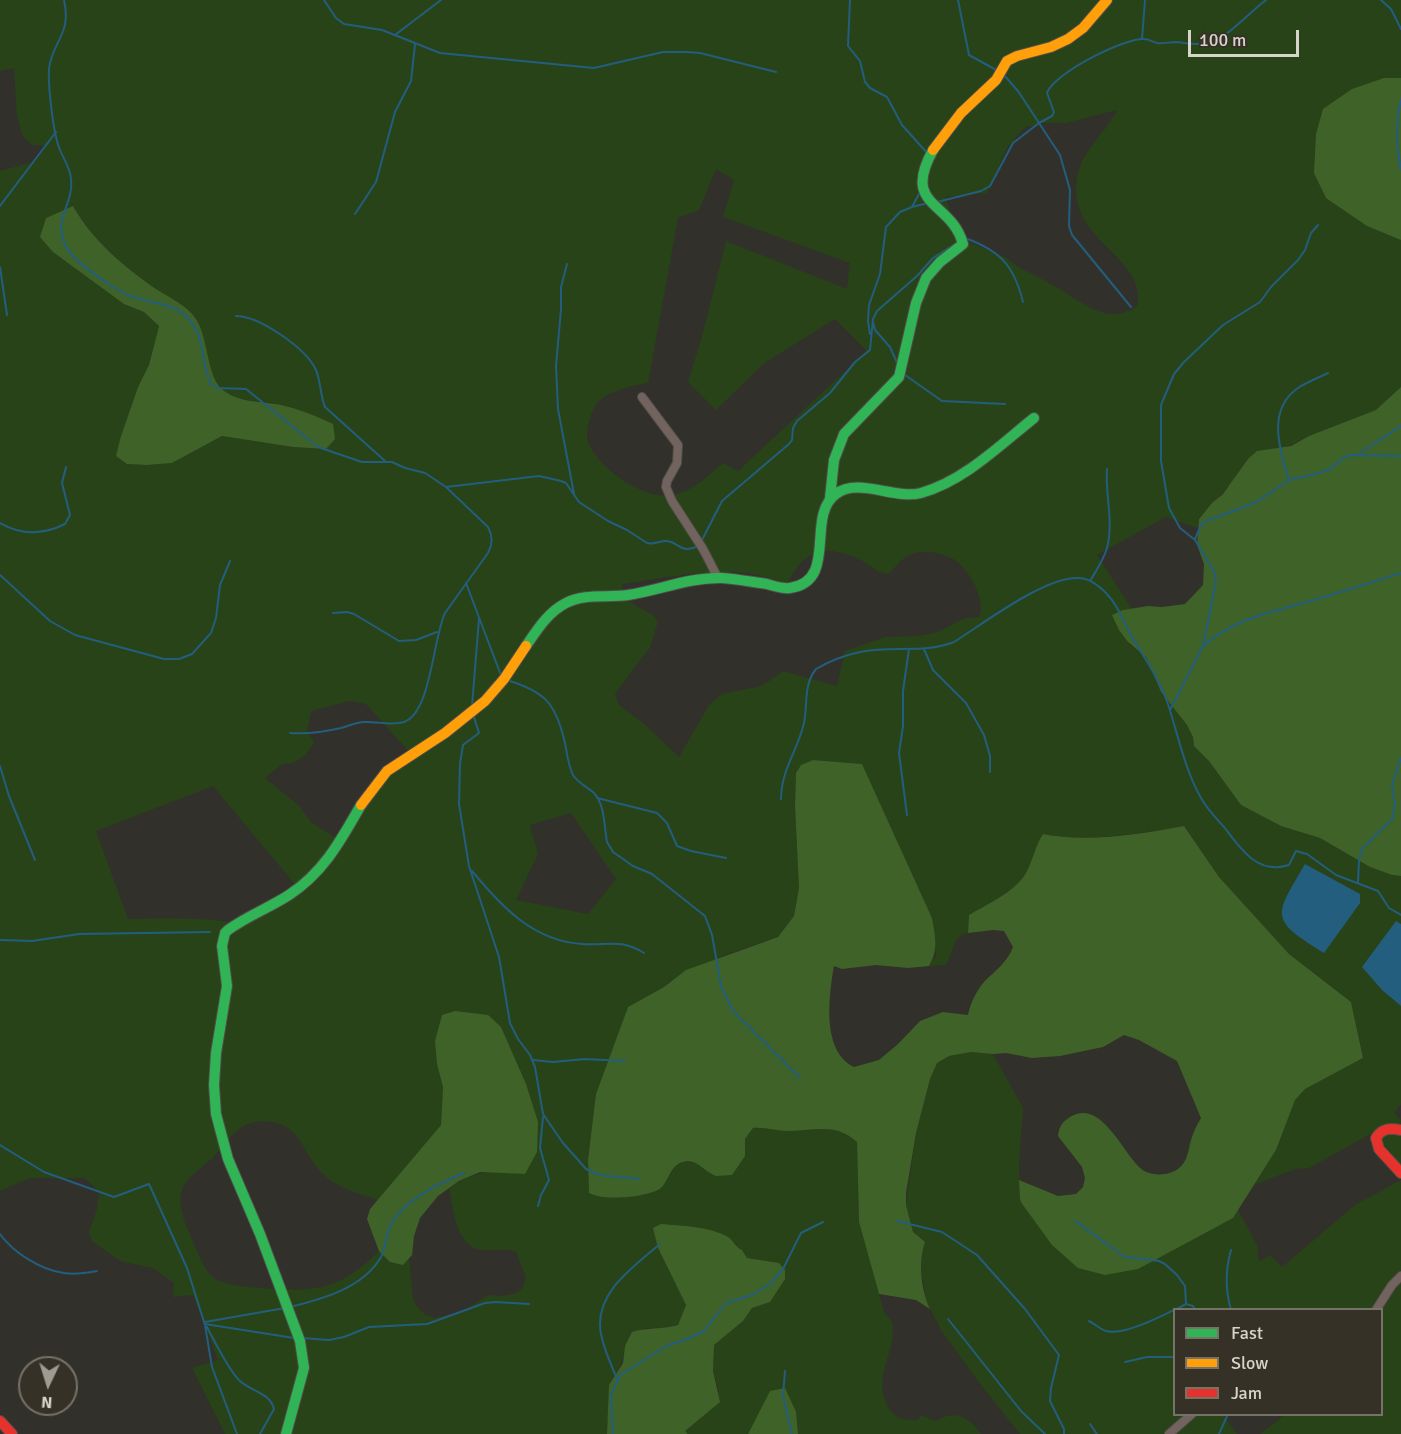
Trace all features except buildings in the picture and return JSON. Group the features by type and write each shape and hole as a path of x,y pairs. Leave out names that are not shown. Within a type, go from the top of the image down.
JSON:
{"street":[{"path":"286,1434 304,1368 300,1341 260,1234 228,1159 216,1114 214,1085 216,1053 226,986 222,946 225,933 272,906 315,875 335,851 367,794 379,778 453,728 480,706 497,689 547,618 559,606 585,597 628,594 687,581 718,578 789,588 806,583 816,570 824,510 830,498 834,460 844,434 898,377 916,303 926,278 940,262 963,244 960,233 921,187 922,174 932,152 967,105 995,81 1007,61 1071,38 1086,26 1107,0"},
{"path":"642,397 678,445 677,463 666,487 718,578"},
{"path":"830,498 845,489 856,488 906,495 938,487 971,466 1034,418"},
{"path":"1401,1130 1384,1129 1376,1137 1379,1149 1401,1173"},
{"path":"1377,1308 1392,1285 1401,1276"},
{"path":"1169,1434 1190,1416"},
{"path":"0,1421 12,1434"}],"green space":[{"path":"0,0 1401,0 1401,78 1384,78 1401,240 1401,387 1377,410 1278,449 1234,481 1199,518 1197,528 1166,517 1097,555 1132,609 1123,610 1128,643 1146,657 1161,692 1187,725 1193,737 1194,746 1209,761 1241,805 1281,826 1320,838 1370,867 1401,876 1401,924 1396,922 1382,990 1401,1006 1401,1104 1394,1113 1401,1120 1401,1165 1374,1132 1309,1168 1295,1169 1254,1185 1276,1150 1295,1100 1305,1089 1363,1058 1351,1002 1289,954 1219,877 1184,826 1095,837 1077,838 1043,834 1021,880 1000,897 969,915 968,933 956,941 945,965 929,966 936,956 932,918 862,764 813,760 801,765 796,773 795,806 799,888 794,916 778,937 727,954 669,982 628,1007 596,1094 588,1160 589,1192 594,1196 643,1195 663,1185 675,1166 684,1162 698,1163 711,1174 745,1156 745,1139 753,1128 787,1131 824,1129 848,1136 857,1142 859,1222 884,1312 892,1323 892,1343 882,1383 887,1405 896,1416 908,1420 918,1420 921,1415 935,1421 949,1416 961,1416 971,1422 981,1434 798,1434 770,1391 748,1434 688,1434 685,1431 719,1392 713,1371 714,1345 743,1321 752,1308 770,1302 779,1263 747,1258 742,1250 658,1248 686,1305 678,1325 664,1330 645,1328 625,1346 611,1395 607,1434 225,1434 192,1368 218,1360 193,1295 173,1297 174,1283 153,1268 120,1261 92,1241 89,1232 97,1209 99,1192 85,1178 30,1178 0,1191 0,171 36,161 46,146 32,145 22,135 17,116 14,68 0,71","holes":["1117,110 1081,164 1076,196 1082,215 1092,230 1118,258 1137,287 1138,305 1128,311 1118,314 1099,312 1018,267 1007,258 957,237 946,197 987,193 1007,148 1024,128 1042,123 1066,123","716,169 734,180 723,217 850,263 847,289 726,241 688,382 716,410 763,364 835,319 867,351 738,471 723,463 687,490 661,496 636,488 612,472 593,452 588,442 587,432 596,404 602,399 621,389 648,383 678,218 699,210","73,206 99,242 121,262 188,310 200,327 213,377 223,391 237,398 286,407 335,439 325,449 293,447 222,436 172,463 127,464 121,436 138,387 149,365 159,326 46,218","821,550 839,552 851,555 879,572 888,574 904,558 914,553 930,552 946,556 957,562 974,583 980,601 979,617 965,618 938,632 919,636 885,637 845,651 837,686 783,671 762,686 722,694 709,705 679,757 643,723 619,705 615,694 650,648 658,622 653,615 633,604 621,592 623,584 684,575 730,572 752,574 786,587 796,569 808,557","349,701 366,704 412,755 372,790 353,829 338,839 312,823 298,805 265,778 282,764 293,763 306,755 314,742 307,731 311,711","213,786 297,887 235,923 195,919 128,919 96,831","571,813 616,879 588,914 516,900 538,854 530,825","437,1064 498,1172 472,1176 449,1189 457,1226 461,1235 474,1248 516,1252 526,1277 523,1288 514,1294 488,1295 464,1311 435,1318 426,1315 417,1307 413,1298 409,1258 403,1265 390,1262 379,1251 351,1275 338,1282 310,1289 254,1288 236,1285 214,1278 206,1269 184,1219 181,1193 189,1178 213,1158 239,1129 253,1122 262,1121 282,1125 296,1135 315,1165 327,1178 378,1200 441,1125 443,1087"]},
{"path":"1384,78 1401,78 1401,240 1367,226 1326,198 1314,173 1316,134 1323,109 1352,89"},
{"path":"73,206 99,242 121,262 192,314 200,327 214,377 224,391 244,400 281,405 333,424 335,439 326,449 293,447 222,436 172,463 127,464 116,456 138,387 149,365 159,326 144,312 124,304 53,252 40,237 46,218"},
{"path":"1401,387 1401,876 1370,867 1320,838 1281,826 1241,805 1209,761 1194,746 1193,737 1187,725 1161,692 1146,657 1128,642 1112,615 1123,610 1148,606 1185,604 1203,585 1204,564 1197,545 1199,519 1223,494 1248,459 1257,451 1291,446 1309,436 1376,410"},
{"path":"813,760 862,764 932,918 934,930 935,948 929,966 908,968 876,965 842,969 834,966 829,1006 832,1036 836,1049 843,1059 854,1067 879,1060 920,1021 943,1012 968,1015 978,989 1003,964 1013,947 1004,931 968,933 969,915 1000,897 1021,880 1043,834 1095,838 1184,826 1219,877 1289,954 1351,1002 1363,1058 1305,1089 1295,1100 1276,1150 1233,1218 1138,1269 1105,1275 1078,1268 1052,1245 1020,1200 1019,1180 1058,1196 1076,1194 1083,1187 1085,1178 1082,1167 1058,1136 1060,1127 1065,1121 1082,1113 1093,1115 1104,1123 1130,1157 1146,1172 1163,1174 1178,1169 1186,1159 1193,1134 1201,1118 1177,1061 1139,1040 1124,1035 1103,1047 1060,1056 1032,1058 1006,1053 971,1052 949,1056 937,1063 930,1079 916,1133 906,1193 906,1205 913,1232 925,1242 921,1276 930,1309 916,1300 879,1294 859,1222 857,1142 841,1132 824,1129 787,1131 753,1128 745,1139 745,1156 732,1175 716,1176 688,1161 676,1166 662,1187 647,1194 615,1198 589,1193 588,1160 596,1094 628,1007 664,987 686,970 778,937 794,916 799,888 795,806 796,773 801,765"},
{"path":"455,1011 488,1015 501,1027 526,1084 538,1122 537,1152 525,1174 480,1172 459,1181 438,1196 420,1218 414,1236 412,1255 403,1265 390,1262 379,1251 367,1219 370,1209 441,1125 443,1087 437,1064 435,1041 442,1015"},
{"path":"971,1052 993,1054 1023,1108 1019,1164 1020,1200 1233,1218 1238,1210 1257,1245 1259,1262 1270,1255 1282,1267 1355,1205 1401,1180 1401,1434 1260,1434 1284,1416 1383,1416 1383,1308 1173,1308 1173,1416 1224,1416 1237,1434 1020,1434 941,1330 926,1301 922,1274 922,1251 913,1232 906,1205 916,1133 930,1079 937,1063 949,1056"},
{"path":"661,1224 695,1227 720,1233 742,1250 747,1258 779,1263 785,1270 785,1279 770,1302 752,1308 743,1321 714,1345 713,1371 720,1402 685,1431 688,1434 607,1434 609,1385 623,1363 625,1346 632,1332 678,1325 686,1305 658,1248 653,1228"},
{"path":"785,1388 796,1412 798,1434 748,1434 770,1391"}],"water":[{"path":"1305,864 1360,894 1360,903 1324,953 1293,932 1282,916 1287,895"},
{"path":"1396,921 1401,924 1401,1006 1382,990 1362,967"}],"waterway":[{"path":"64,0 66,12 64,30 51,59 49,77 55,133 71,179 70,196 61,227 69,252 95,275 116,288 133,297 182,312 198,333 211,384 218,388 246,389 318,447 362,462 392,462 425,473 446,487 488,527 491,534 492,543 488,553 445,613 426,690 413,716 399,723 363,722 322,732 290,733"},
{"path":"324,0 336,18 344,24 382,30 440,53 594,68 663,52 687,52 700,53 776,72"},
{"path":"395,35 441,0"},
{"path":"850,0 848,46 860,61 865,82 870,88 887,97 902,125 928,154"},
{"path":"958,0 969,55 998,71"},
{"path":"1142,39 1145,0"},
{"path":"1039,123 1052,116 1054,112 1047,93 1052,85 1091,58 1134,40 1146,39 1159,43 1212,42 1233,29 1266,0"},
{"path":"1381,0 1391,9 1401,29"},
{"path":"355,214 376,182 395,112 411,81 415,44"},
{"path":"1003,74 1018,91 1060,155 1070,190 1069,226 1072,235 1131,307"},
{"path":"1401,100 1397,134 1401,169"},
{"path":"937,202 981,191 990,186 1013,143 1039,123"},
{"path":"0,206 56,132"},
{"path":"912,207 919,194"},
{"path":"870,334 869,305 880,274 886,227 900,212 928,203"},
{"path":"1170,710 1203,646 1216,581 1214,571 1195,540 1180,528 1169,508 1161,461 1161,405 1174,374 1184,362 1223,325 1260,302 1271,287 1298,260 1305,250 1311,233 1318,225"},
{"path":"965,238 988,248 1004,261 1015,279 1023,302"},
{"path":"701,542 722,501 789,444 797,421 830,393 855,362 870,350 873,319 877,311 917,276 933,258 955,244"},
{"path":"567,264 561,287 556,366 558,409 574,494"},
{"path":"0,267 7,315"},
{"path":"236,316 246,317 269,327 303,352 316,370 325,407 385,461"},
{"path":"873,322 875,330 890,347 898,365"},
{"path":"1289,480 1279,444 1278,431 1282,408 1288,397 1298,388 1328,373"},
{"path":"905,375 942,401 1005,404"},
{"path":"1360,453 1401,426"},
{"path":"1195,539 1201,525 1206,521 1257,502 1289,480 1330,469 1350,455 1401,456"},
{"path":"0,523 16,530 32,532 49,530 65,524 70,515 62,483 66,467"},
{"path":"1090,581 1104,556 1109,538 1107,469"},
{"path":"446,487 539,476 561,481 566,483 579,502 647,543 666,541 688,549 698,546"},
{"path":"0,575 50,621 75,635 164,659 179,659 192,654 211,633 216,618 220,585 230,561"},
{"path":"1203,646 1243,621 1401,573"},
{"path":"781,799 787,769 804,723 809,682 816,669 860,652 943,646 954,642 1032,593 1065,579 1083,578 1100,588 1116,606 1164,694 1195,787 1209,810 1244,851 1259,863 1278,867 1289,865 1296,851 1307,854 1336,875 1378,891 1389,908 1401,915"},
{"path":"466,583 502,678"},
{"path":"333,613 354,614 399,641 416,640 437,632"},
{"path":"472,706 479,619"},
{"path":"907,815 899,753 903,726 903,691 909,649"},
{"path":"924,649 933,670 966,703 984,735 990,756 990,772"},
{"path":"507,680 531,689 547,701 553,709 562,730 571,771 577,780 598,798 607,842 613,852 633,866 652,874 705,916 712,935 721,986 732,1010 800,1078"},
{"path":"474,717 479,733 463,745 459,804 469,866 499,957 510,1023 535,1067 543,1114 563,1143 586,1169 599,1175 639,1179"},
{"path":"1358,883 1362,849 1393,818 1395,804 1392,785 1401,758"},
{"path":"0,766 9,796 35,860"},
{"path":"597,798 657,813 667,823 677,846 726,858"},
{"path":"472,871 507,909 533,929 564,941 582,944 620,944 644,953"},
{"path":"0,940 32,941 79,934 210,932"},
{"path":"533,1060 625,1061"},
{"path":"538,1206 549,1180 540,1148 543,1117"},
{"path":"0,1145 44,1172 114,1197 149,1184 187,1268 205,1325 212,1367 237,1434"},
{"path":"290,1307 329,1296 364,1277 381,1257 390,1226 399,1213 424,1193 464,1173"},
{"path":"897,1221 942,1232 977,1255 1025,1309 1059,1355 1050,1401 1064,1429 1064,1434"},
{"path":"1075,1221 1125,1257 1159,1261 1165,1264 1185,1286 1186,1304"},
{"path":"613,1434 611,1395 620,1375 668,1345 704,1331 726,1303 752,1295 770,1284 783,1269 801,1233 823,1222"},
{"path":"0,1234 20,1253 46,1268 72,1274 97,1271"},
{"path":"617,1379 601,1334 600,1320 603,1306 609,1294 627,1272 660,1244"},
{"path":"1231,1250 1226,1280 1231,1308"},
{"path":"302,1338 329,1340 369,1327 427,1324 485,1303 529,1304"},
{"path":"1179,1308 1186,1304 1194,1308"},
{"path":"205,1322 285,1308"},
{"path":"1089,1321 1106,1331 1122,1331 1173,1310"},
{"path":"948,1319 1021,1411 1045,1434"},
{"path":"205,1324 294,1338"},
{"path":"207,1327 235,1375 243,1384 264,1395 272,1403 274,1409 260,1434"},
{"path":"1125,1362 1147,1357 1173,1357"},
{"path":"785,1371 783,1396 792,1434"},
{"path":"1219,1434 1227,1416"},
{"path":"1090,1424 1097,1434"}],"traffic: fast":[{"path":"830,498 834,460 844,434 899,377 916,303 926,278 940,262 963,244 949,219 925,194 922,183 933,150"},
{"path":"526,646 554,611 566,603 581,598 628,595 710,578 739,580 784,588 805,583 814,573 818,561 823,517 827,504 836,494 845,489 855,488 911,494 937,487 967,471 1034,418"},
{"path":"286,1434 304,1368 300,1341 260,1234 228,1159 216,1114 214,1085 216,1053 227,986 222,946 228,930 289,895 322,866 339,843 361,805"}],"traffic: slow":[{"path":"933,150 961,113 996,80 1007,61 1068,39 1083,28 1107,0"},
{"path":"361,805 387,771 445,733 485,701 504,679 526,646"}],"traffic: jam":[{"path":"1401,1130 1387,1130 1381,1132 1376,1138 1379,1149 1401,1173"},
{"path":"0,1421 12,1434"}]}
